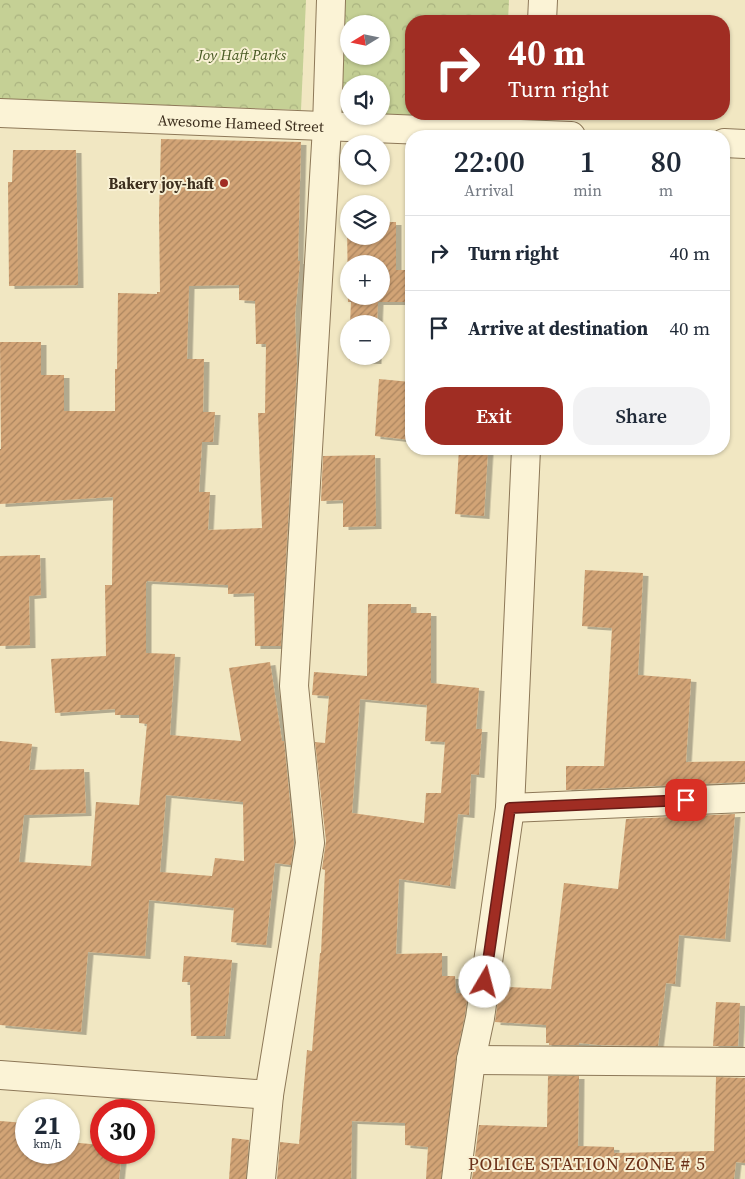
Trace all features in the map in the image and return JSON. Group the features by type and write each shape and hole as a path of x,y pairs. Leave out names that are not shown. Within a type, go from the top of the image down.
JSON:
{"street":[{"path":"261,1179 269,1095 310,843 294,686 327,127 331,0"},
{"path":"542,15 543,0"},
{"name":"Awesome Hameed Street","path":"0,112 327,127 540,128"},
{"path":"730,143 745,144"},
{"path":"456,1179 471,1060 480,1018 510,808 526,455"},
{"path":"510,808 745,798"},
{"path":"471,1060 745,1062"},
{"path":"0,1075 269,1095"}],"green space":[{"name":"Joy Haft Parks","path":"0,0 306,0 301,110 0,99"},
{"path":"338,0 509,0 508,15 405,15 405,115 390,114 390,75 340,75 340,113 334,113"}],"building":[{"path":"161,139 301,142 298,261 300,261 295,316 297,366 281,646 255,646 254,593 228,594 228,585 147,581 146,583 146,653 175,654 170,735 241,741 229,668 270,662 282,741 284,741 294,843 291,865 275,863 266,945 231,942 234,908 149,900 145,956 88,952 81,1032 0,1025 0,741 32,744 29,770 84,769 86,813 24,815 19,862 91,866 96,802 139,805 147,724 139,723 139,715 115,715 115,709 55,713 51,659 106,656 105,585 112,585 113,497 0,504 0,342 41,342 41,375 64,375 64,411 115,411 118,293 157,294 157,292 160,292 159,214","holes":["239,285 239,300 255,301 256,344 266,344 265,413 258,413 262,528 208,530 210,492 199,492 202,442 213,442 215,412 203,412 204,359 187,359 189,286","166,795 243,802 244,861 215,858 212,876 160,872"]},
{"path":"13,150 76,150 78,285 9,286 8,182 12,182"},
{"path":"390,222 396,222 396,270 405,270 405,302 390,302 390,255 347,255 347,245 390,245"},
{"path":"351,305 378,305 377,315 350,315"},
{"path":"379,379 405,381 405,439 375,436"},
{"path":"375,455 376,526 343,527 343,500 321,501 323,456"},
{"path":"459,455 488,455 484,516 455,514"},
{"path":"40,555 41,595 29,596 30,645 0,646 0,556"},
{"path":"585,570 643,573 638,675 691,679 686,762 745,761 745,782 566,790 566,766 604,766 612,628 582,626"},
{"path":"368,604 411,604 411,613 431,613 431,683 479,688 476,729 482,729 479,775 471,774 469,815 458,814 450,886 399,879 396,954 442,953 442,976 455,976 456,993 468,993 456,1058 441,1179 426,1179 428,1147 405,1145 405,1123 352,1121 351,1179 277,1179 280,1142 299,1144 307,1050 312,1051 321,953 325,870 322,869 326,841 315,742 325,743 329,696 312,695 314,672 367,676","holes":["360,699 427,705 425,741 445,742 441,793 426,793 424,823 352,813"]},
{"path":"735,814 725,939 679,935 675,984 666,983 658,1046 579,1043 579,1045 549,1045 549,1043 546,1043 546,1025 495,1022 499,992 507,992 508,987 551,989 564,883 618,889 626,819"},
{"path":"184,956 232,960 225,1036 191,1036 190,982 182,982"},
{"path":"716,1002 740,1003 738,1046 713,1046"},
{"path":"548,1076 579,1076 578,1146 614,1147 614,1153 714,1151 716,1077 745,1078 745,1163 736,1162 734,1179 472,1179 479,1125 547,1127"},
{"path":"0,1121 15,1122 15,1164 80,1164 80,1143 90,1144 90,1164 121,1164 119,1179 0,1179"},
{"path":"232,1138 249,1140 246,1179 229,1179"}],"place":[{"name":"Bakery joy-haft","path":"224,183"}],"district":[{"name":"POLICE STATION ZONE # 5","path":"587,1163"}],"route":[{"path":"485,982 510,808 686,800"}]}
